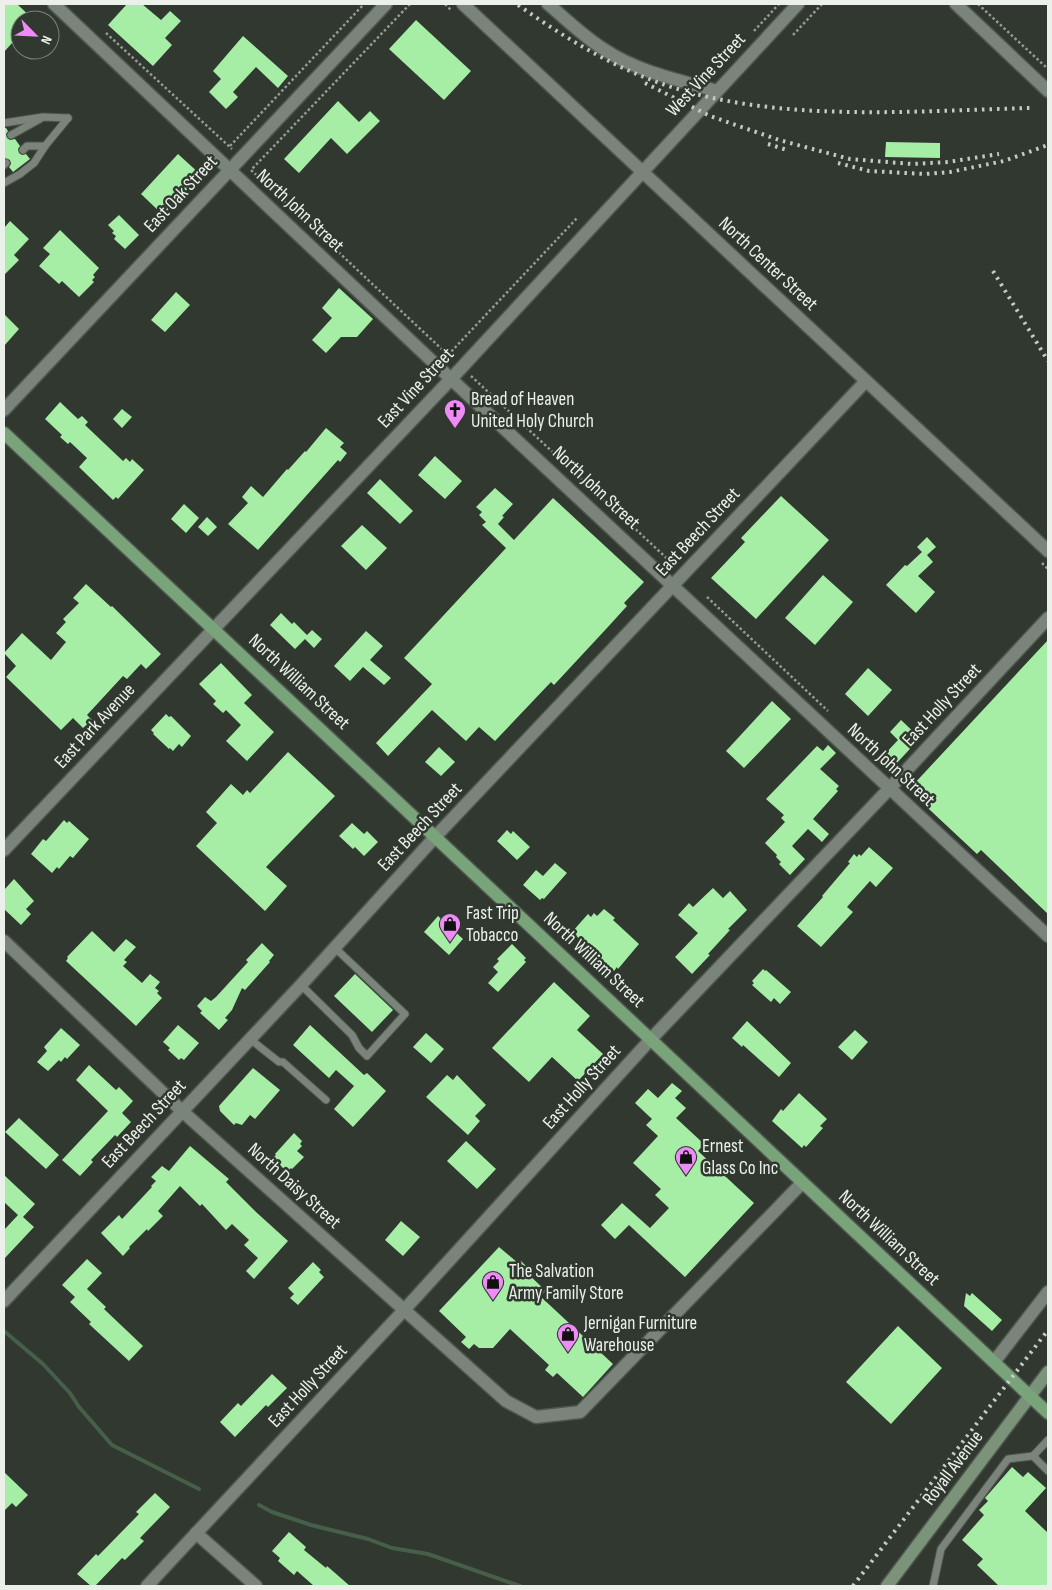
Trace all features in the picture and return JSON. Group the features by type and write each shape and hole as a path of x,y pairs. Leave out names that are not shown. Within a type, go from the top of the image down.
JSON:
{"main road":[{"name":"North William Street","path":"4,433 436,836 1048,1413"}],"street":[{"name":"North John Street","path":"54,4 451,379 1048,936"},
{"name":"East Oak Street","path":"4,410 386,4"},
{"name":"North Center Street","path":"463,4 1048,551"},
{"path":"548,4 606,51 643,69 717,91"},
{"name":"West Vine Street","path":"642,172 798,4"},
{"path":"956,4 1048,90"},
{"name":"East Vine Street","path":"214,628 451,379 642,172"},
{"name":"East Beech Street","path":"4,1299 301,985 436,836 866,381"},
{"name":"East Holly Street","path":"148,1586 405,1309 651,1039 889,789 1048,618"},
{"name":"East Park Avenue","path":"4,850 214,628"},
{"name":"North Daisy Street","path":"4,941 182,1111 506,1401 536,1417 580,1412 802,1183"},
{"path":"994,1362 1048,1292"},
{"name":"Royall Avenue","path":"887,1586 1048,1372"},
{"path":"196,1533 256,1586"}],"lane":[{"path":"11,135 43,117"},
{"path":"4,123 43,117 68,118 34,162 20,174 4,182"},
{"path":"23,150 27,146 45,146"},
{"path":"301,985 352,1035 359,1048 368,1056 405,1014 334,947"},
{"path":"250,1039 279,1062 283,1062 326,1100"},
{"path":"933,1586 941,1549 1008,1459 1033,1456 1048,1440"},
{"path":"1033,1456 1048,1471"}],"path":[{"path":"102,30 231,148 364,4"},
{"path":"410,4 252,170 448,355 578,218"},
{"path":"754,30 779,4"},
{"path":"793,36 822,4"},
{"path":"978,4 1048,68"},
{"path":"470,375 674,565"},
{"path":"707,597 834,717"}],"building":[{"path":"4,4 17,4 23,10 10,10 10,45 4,52"},
{"path":"127,4 142,4 161,20 170,11 181,21 165,38 172,45 153,66 108,25"},
{"path":"416,20 471,71 444,100 389,49"},
{"path":"243,36 288,76 278,88 256,67 233,92 238,97 226,109 209,92 221,79 213,71"},
{"path":"338,101 359,122 370,111 380,121 347,154 331,138 299,173 284,159"},
{"path":"4,128 8,131 6,134 7,138 10,140 15,139 20,146 18,149 19,153 22,155 26,154 30,159 13,172 9,167 11,164 10,160 4,158"},
{"path":"886,142 940,143 940,158 885,157"},
{"path":"178,154 201,175 163,215 141,194"},
{"path":"119,215 139,235 125,249 114,239 116,236 112,233 114,231 108,225"},
{"path":"10,221 29,239 14,255 19,260 4,275 4,228"},
{"path":"60,230 99,268 93,275 95,277 92,280 94,282 79,297 62,281 59,284 39,266 50,254 43,248"},
{"path":"339,288 373,319 357,337 341,337 326,353 312,340 332,318 322,308"},
{"path":"176,292 190,305 165,332 151,320"},
{"path":"4,314 19,329 4,346"},
{"path":"60,402 78,419 82,416 88,422 85,425 123,461 126,458 130,462 132,459 144,470 118,499 116,497 113,500 79,467 87,458 70,442 68,444 60,437 62,435 45,419"},
{"path":"122,409 132,417 122,428 113,419"},
{"path":"326,428 344,443 340,447 347,453 340,462 338,460 258,550 228,524 248,503 242,497 251,486 263,497"},
{"path":"435,456 462,481 445,499 418,475"},
{"path":"380,479 413,511 400,524 367,493"},
{"path":"495,488 513,504 502,516 504,517 498,524 514,540 553,498 644,582 624,603 627,606 554,685 551,682 495,741 479,727 466,741 432,710 388,756 376,743 432,684 404,658 506,548 482,525 486,522 479,515 482,512 476,507"},
{"path":"781,496 829,540 756,619 711,578 745,542 741,538"},
{"path":"184,504 199,518 186,533 171,519"},
{"path":"207,517 217,527 208,536 198,527"},
{"path":"362,525 387,548 366,570 341,546"},
{"path":"927,537 936,547 927,555 933,562 918,576 935,592 916,613 886,585 905,565 907,566 922,552 917,547"},
{"path":"823,575 853,602 815,645 785,618"},
{"path":"86,584 112,606 161,654 146,669 141,664 127,679 123,676 87,715 92,720 83,728 73,718 61,730 6,677 16,666 4,653 22,633 51,660 66,642 56,633 66,622 63,619 79,603 73,598"},
{"path":"281,613 292,624 294,622 307,635 312,630 322,639 314,648 305,639 295,649 270,625"},
{"path":"366,631 383,646 370,660 391,678 384,685 363,667 350,681 334,666"},
{"path":"1048,640 1048,914 981,850 977,854 915,796 920,791 913,785"},
{"path":"221,663 252,695 244,703 274,732 247,761 226,741 241,725 226,710 223,713 213,704 216,701 199,684"},
{"path":"868,668 892,690 868,716 845,694"},
{"path":"772,701 791,719 744,768 726,751"},
{"path":"166,714 169,717 171,716 191,736 182,747 179,744 173,751 153,734 151,730"},
{"path":"901,720 920,738 895,765 884,755 898,740 890,732"},
{"path":"828,745 836,753 820,769 839,786 836,789 838,791 813,819 829,834 822,842 808,829 792,846 805,859 790,875 779,864 781,862 776,857 777,855 765,843 785,822 781,818 784,815 766,799 817,746 823,751"},
{"path":"439,747 455,762 441,776 425,762"},
{"path":"288,752 335,796 266,867 287,886 265,911 196,846 217,823 206,812 231,784 243,795 247,790 250,793"},
{"path":"64,820 67,823 69,821 89,839 73,858 70,856 59,869 57,867 52,873 31,854 43,839 46,841"},
{"path":"352,823 364,834 367,831 378,842 364,856 339,836"},
{"path":"507,830 511,834 513,831 530,847 517,860 497,841"},
{"path":"869,847 893,868 876,887 870,881 847,907 853,912 821,947 797,926 850,863 848,862 854,854 857,857 859,854 861,856"},
{"path":"555,863 567,873 544,899 540,900 523,885 536,870 543,876"},
{"path":"14,879 34,901 26,909 31,914 21,925 4,909 4,890"},
{"path":"713,888 723,898 730,891 747,910 728,929 730,930 692,974 675,957 698,933 678,915 689,903 693,907"},
{"path":"604,909 639,944 618,969 617,967 614,971 572,932 588,914 591,917 594,913 597,916"},
{"path":"438,916 463,939 449,955 424,932"},
{"path":"92,931 114,952 126,939 136,947 124,960 127,962 123,966 142,983 150,974 160,982 155,988 159,991 157,993 162,998 136,1026 66,961 67,957"},
{"path":"262,943 274,955 245,990 242,988 232,1010 225,1018 228,1020 219,1030 200,1013 202,1011 197,1006 205,997 211,1001 216,997 248,962 246,960"},
{"path":"512,944 526,958 524,960 526,962 498,992 488,983 498,972 493,967 499,961 497,959"},
{"path":"763,969 791,992 780,1004 774,998 771,1002 752,985 754,983 752,981"},
{"path":"355,974 393,1010 372,1032 334,996"},
{"path":"554,982 590,1016 577,1030 603,1054 578,1081 552,1057 529,1082 492,1048"},
{"path":"747,1021 791,1063 779,1077 743,1045 742,1047 732,1038"},
{"path":"178,1025 199,1043 184,1060 181,1058 179,1060 168,1050 170,1048 163,1042"},
{"path":"310,1025 364,1075 367,1073 386,1091 353,1127 334,1109 354,1086 336,1070 329,1078 293,1045"},
{"path":"61,1028 80,1045 67,1059 65,1057 61,1062 59,1060 48,1071 37,1062 47,1051 44,1047"},
{"path":"855,1030 868,1042 852,1060 838,1047"},
{"path":"426,1033 444,1049 431,1063 413,1047"},
{"path":"89,1065 116,1090 119,1087 133,1101 122,1113 131,1122 117,1137 115,1135 91,1160 93,1162 80,1176 62,1160 108,1111 76,1080"},
{"path":"253,1068 280,1090 255,1119 250,1115 242,1125 236,1123 234,1125 220,1111 219,1106"},
{"path":"447,1075 453,1080 457,1075 486,1105 475,1116 480,1121 468,1135 426,1097"},
{"name":"Ernest Glass Co Inc","path":"672,1083 682,1091 675,1098 686,1108 676,1118 704,1144 698,1151 754,1203 685,1277 629,1225 615,1239 601,1225 622,1203 650,1228 669,1208 655,1195 661,1189 633,1163 658,1136 646,1125 652,1119 635,1103 648,1089 658,1098"},
{"path":"799,1093 827,1119 820,1126 823,1128 806,1147 804,1145 802,1148 772,1121 781,1109 783,1111"},
{"path":"19,1118 59,1155 46,1169 5,1132"},
{"path":"294,1133 302,1141 300,1144 302,1146 297,1151 304,1157 287,1172 273,1158"},
{"path":"466,1141 496,1169 477,1189 447,1161"},
{"path":"190,1146 229,1179 226,1182 288,1241 254,1279 246,1271 258,1258 244,1245 249,1240 232,1224 226,1230 202,1204 200,1206 180,1186 158,1211 163,1216 129,1247 123,1256 101,1233 119,1215 122,1219 152,1187 156,1181 151,1177 162,1166 169,1171"},
{"path":"4,1175 35,1204 23,1217 34,1227 4,1259 4,1230 18,1215 4,1202"},
{"path":"401,1221 420,1237 403,1256 385,1240"},
{"path":"499,1247 518,1263 521,1261 531,1271 527,1273 546,1291 540,1296 613,1364 583,1397 557,1373 553,1377 545,1370 549,1365 510,1329 493,1348 479,1348 474,1344 469,1349 461,1342 466,1337 439,1311"},
{"path":"87,1259 102,1273 87,1289 106,1307 104,1309 143,1346 129,1361 89,1324 91,1322 70,1302 75,1297 62,1285"},
{"path":"313,1262 321,1270 319,1272 324,1277 298,1305 290,1298 294,1294 288,1288"},
{"path":"966,1293 970,1296 972,1293 1002,1320 992,1331 964,1306"},
{"path":"898,1326 942,1368 891,1424 846,1382"},
{"path":"272,1374 287,1388 268,1407 266,1405 235,1437 220,1422 238,1403 241,1406"},
{"path":"1012,1467 1023,1477 1028,1472 1046,1488 1025,1511 1048,1533 1048,1586 999,1586 977,1565 983,1559 962,1540 984,1515 979,1510 988,1501 985,1498"},
{"path":"4,1472 28,1495 16,1507 12,1503 4,1511"},
{"path":"155,1493 170,1507 140,1538 144,1541 125,1560 122,1558 95,1586 91,1586 77,1574 96,1554 98,1556 139,1514 136,1512"},
{"path":"289,1532 306,1547 304,1550 326,1568 327,1566 350,1586 314,1586 297,1571 294,1575 278,1561 280,1558 272,1551"}],"waterway":[{"path":"4,1331 43,1364 70,1393 79,1407 112,1445 199,1489"},
{"path":"259,1505 272,1512 311,1525 368,1539 392,1548 428,1554 520,1586"}],"railway":[{"path":"518,5 573,41 632,72 679,89 727,101 777,108 828,111 879,112 1030,108"},
{"path":"645,83 710,116 779,140 850,159 912,164 948,162 999,154"},
{"path":"768,144 787,150"},
{"path":"838,163 869,171 925,174 950,172 1004,161 1048,145"},
{"path":"993,271 1048,361"},
{"path":"853,1586 1048,1330"}],"place":[{"name":"Bread of Heaven United Holy Church","path":"455,429"},
{"name":"Fast Trip Tobacco","path":"450,943"},
{"name":"Ernest Glass Co Inc","path":"686,1176"},
{"name":"The Salvation Army Family Store","path":"493,1301"},
{"name":"Jernigan Furniture Warehouse","path":"568,1353"}]}
